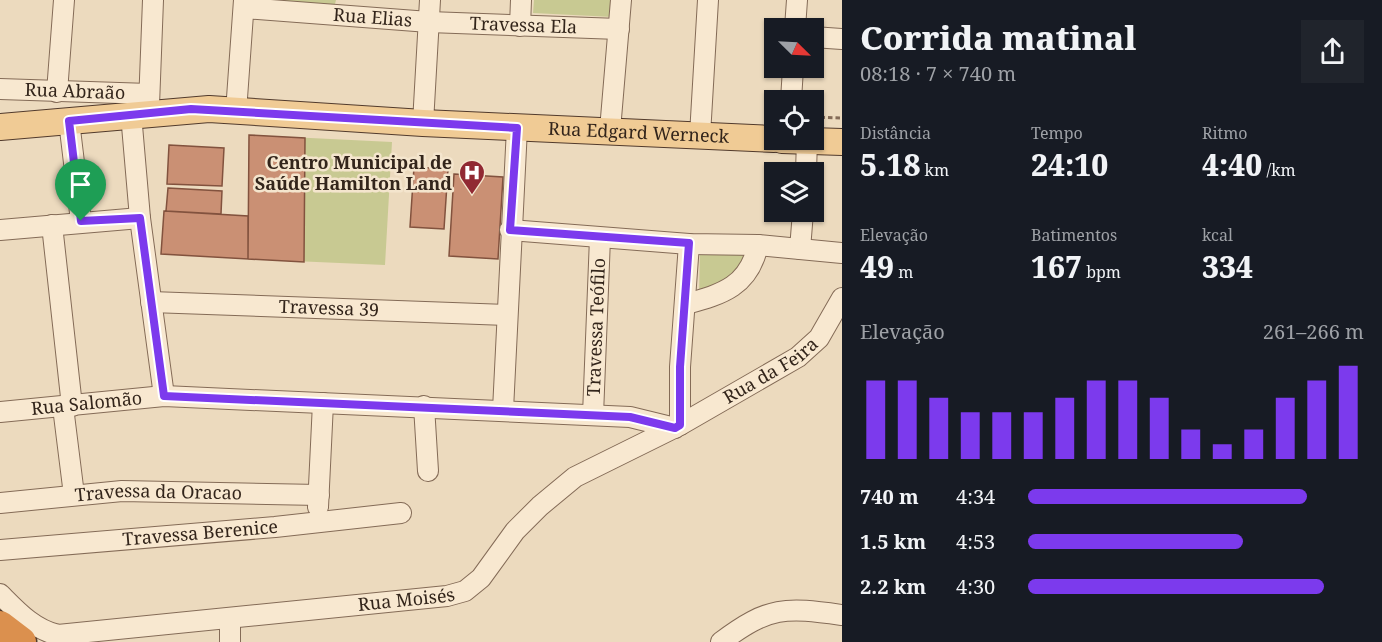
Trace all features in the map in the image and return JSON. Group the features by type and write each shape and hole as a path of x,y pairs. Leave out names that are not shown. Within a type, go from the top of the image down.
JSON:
{"highway":[{"path":"0,626 21,642"}],"main road":[{"name":"Rua Edgard Werneck","path":"0,127 69,121 143,107 517,128 610,130 764,138"},
{"path":"824,141 842,142"}],"street":[{"path":"57,92 64,0 59,0"},
{"path":"153,0 143,107 140,218 164,396"},
{"path":"423,123 430,0"},
{"path":"520,26 521,0"},
{"path":"610,130 621,0"},
{"path":"700,135 708,0"},
{"path":"796,18 797,0"},
{"path":"236,111 244,4"},
{"name":"Rua Elias","path":"244,4 338,9 429,22"},
{"name":"Travessa Ela","path":"429,22 619,29"},
{"path":"824,38 842,39"},
{"name":"Rua Abraão","path":"0,89 57,92 143,107"},
{"path":"69,121 81,221"},
{"path":"503,410 510,230 517,128"},
{"path":"0,230 81,221 140,218"},
{"path":"800,249 802,222"},
{"path":"52,225 74,495"},
{"path":"510,230 600,238 758,245 842,253"},
{"name":"Travessa Teófilo","path":"593,415 600,238"},
{"path":"677,427 689,243"},
{"path":"686,304 716,296 746,275 754,262 758,245"},
{"name":"Rua da Feira","path":"677,427 798,357 819,338 842,297"},
{"name":"Travessa 39","path":"151,302 507,315"},
{"name":"Rua Salomão","path":"0,412 164,396 630,417 677,427"},
{"path":"317,521 323,403"},
{"path":"424,406 429,471"},
{"name":"Rua Moisés","path":"0,594 21,616 37,627 58,635 106,637 230,620 447,596 465,591 482,578 524,523 575,477 677,427"},
{"name":"Travessa da Oracao","path":"0,503 74,495 158,490 319,495"},
{"name":"Travessa Berenice","path":"0,550 275,527 401,513"},
{"path":"721,642 746,623 773,612 796,609 842,615"},
{"path":"230,620 230,642"}],"path":[{"path":"824,117 842,118"}],"green space":[{"path":"254,0 336,0 335,4 254,4"},
{"path":"534,0 614,0 613,17 533,13"},
{"path":"249,135 392,142 385,265 248,259"},
{"path":"700,249 750,253 735,278 699,296"}],"building":[{"path":"249,135 305,138 304,262 248,259"},
{"path":"169,145 224,148 222,186 167,184"},
{"path":"414,167 448,169 444,229 410,227"},
{"path":"454,174 503,177 498,259 449,256"},
{"path":"168,188 222,191 221,214 166,211"},
{"path":"164,211 248,216 248,259 161,254"}],"place":[{"name":"Centro Municipal de Saúde Hamilton Land","path":"472,196"}],"route":[{"path":"191,109 517,128 510,230 689,243 680,367 680,425 675,428 630,417 164,396 140,218 81,221 69,121 191,109"}]}
